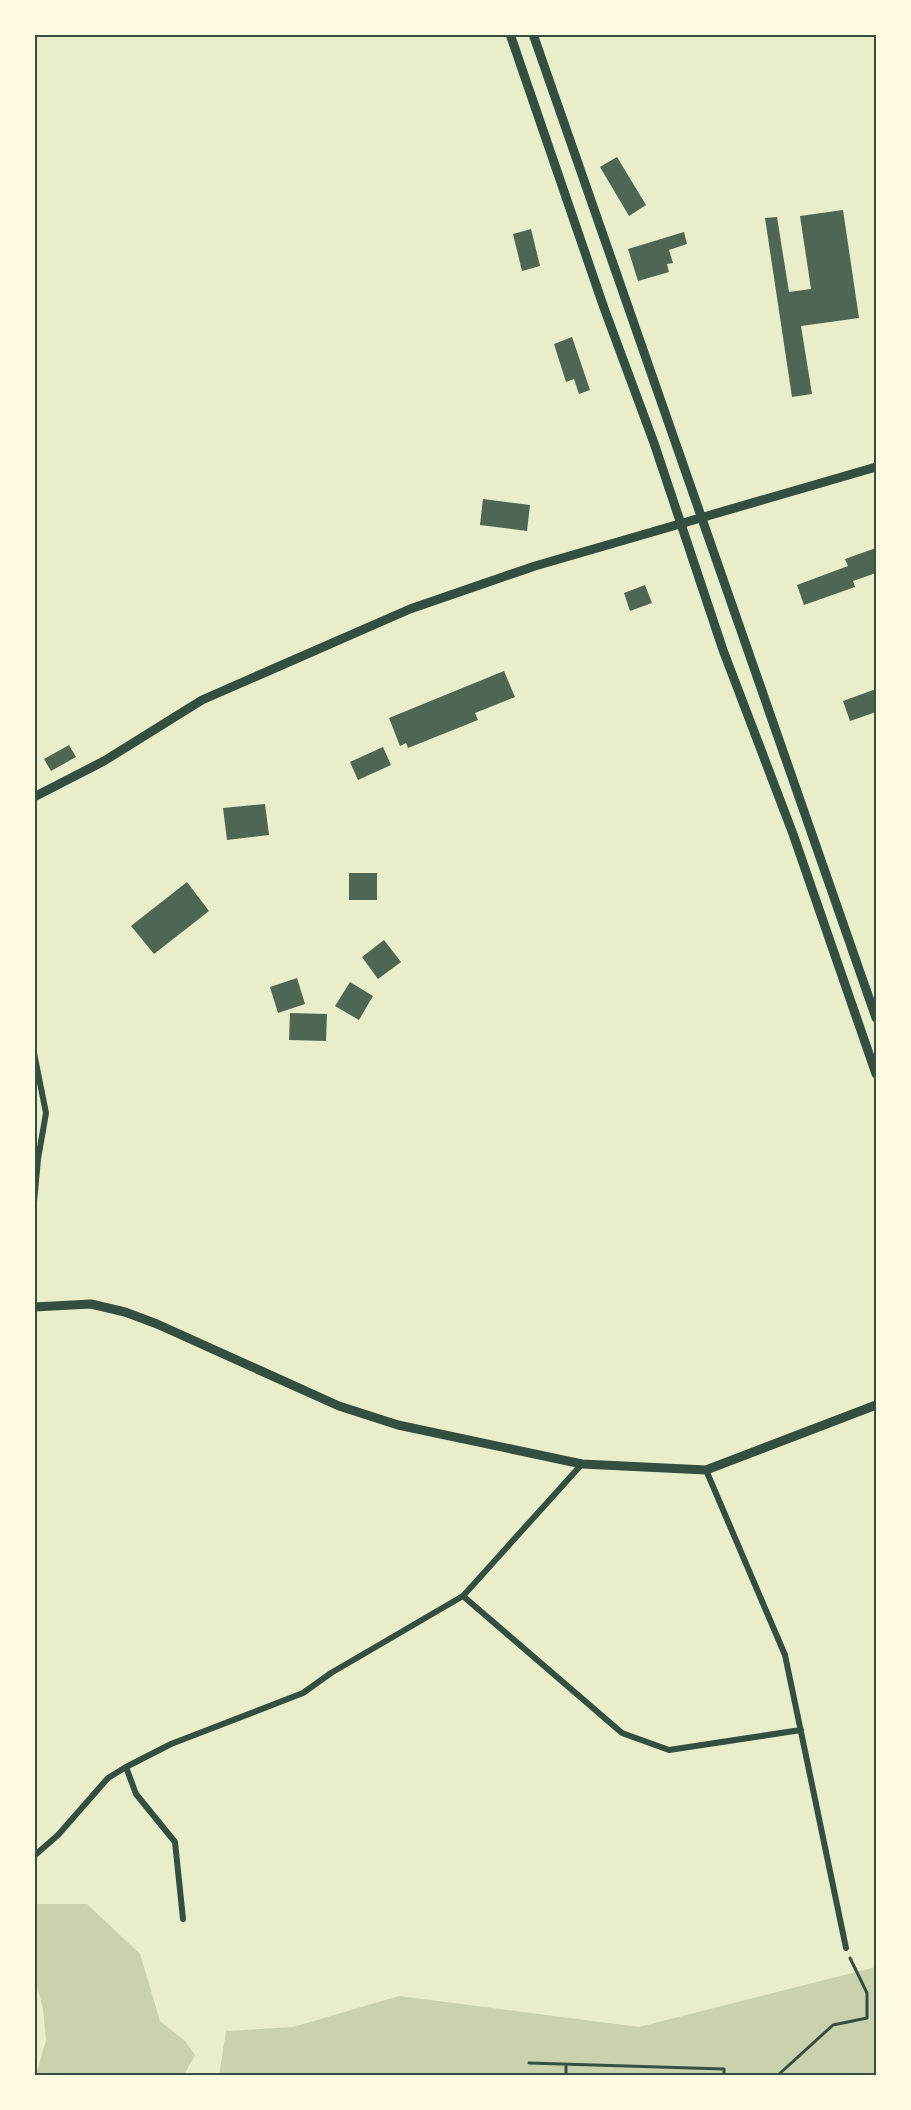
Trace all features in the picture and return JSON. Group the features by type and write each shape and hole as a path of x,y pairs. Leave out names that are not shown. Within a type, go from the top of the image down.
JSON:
{"street":[{"path":"510,34 604,308 654,442 723,650 793,834 876,1074"},
{"path":"533,34 876,1018"},
{"path":"34,797 104,761 202,700 410,609 535,566 876,467"},
{"path":"34,1053 46,1113 34,1202"},
{"path":"34,1307 91,1304 125,1312 157,1324 339,1406 398,1425 582,1464 706,1470 876,1406"},
{"path":"34,1856 58,1835 108,1778 126,1767 171,1744 303,1693 331,1673 463,1596 582,1464"},
{"path":"706,1470 785,1655 846,1948"},
{"path":"463,1596 622,1733 669,1750 801,1731"},
{"path":"126,1767 136,1794 175,1842 183,1919"}],"path":[{"path":"777,2076 833,2025 867,2018 867,1993 846,1948"},
{"path":"529,2063 724,2069 724,2076"},
{"path":"566,2064 566,2076"}],"green space":[{"path":"35,1904 87,1904 140,1954 160,2021 185,2041 195,2055 184,2075 36,2075 46,2040 43,2009 35,1978"},
{"path":"876,1967 876,2075 219,2076 226,2031 293,2027 399,1996 639,2027"}],"building":[{"path":"617,157 646,205 629,216 600,167"},
{"path":"843,210 859,318 801,326 812,394 792,397 765,218 777,217 789,292 811,289 800,216"},
{"path":"531,229 540,266 522,271 513,234"},
{"path":"684,232 687,244 669,250 673,263 667,264 669,272 638,281 628,249"},
{"path":"572,337 590,390 579,394 574,379 566,382 554,344"},
{"path":"483,499 530,505 527,531 480,525"},
{"path":"876,548 876,573 853,581 855,587 804,605 797,585 848,566 845,559"},
{"path":"645,585 652,603 630,611 624,593"},
{"path":"504,671 515,697 475,713 478,720 408,748 406,743 400,746 389,718"},
{"path":"876,689 876,712 850,721 843,701"},
{"path":"69,745 76,757 51,771 44,759"},
{"path":"383,747 391,765 358,780 350,762"},
{"path":"265,804 269,835 227,840 223,808"},
{"path":"349,873 377,873 377,900 349,900"},
{"path":"187,882 209,911 154,954 131,926"},
{"path":"384,940 401,962 378,979 362,957"},
{"path":"297,978 305,1004 278,1013 270,987"},
{"path":"350,982 373,996 359,1020 335,1006"},
{"path":"290,1013 327,1014 326,1041 289,1040"}]}
